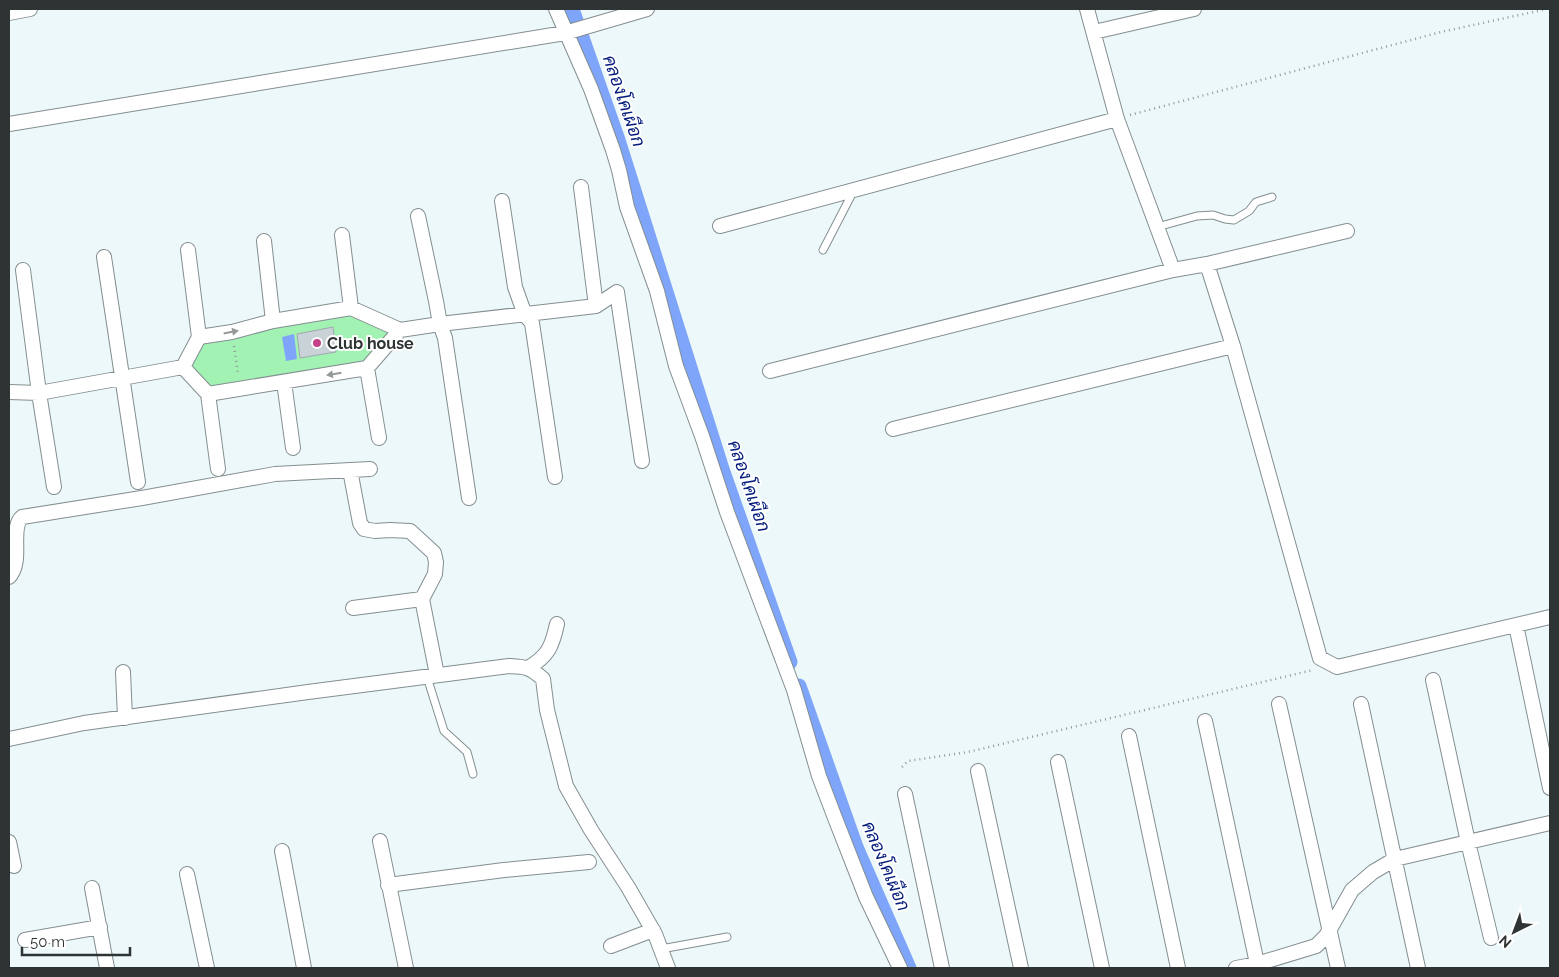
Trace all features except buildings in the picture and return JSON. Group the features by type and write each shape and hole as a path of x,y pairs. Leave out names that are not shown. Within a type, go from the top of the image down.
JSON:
{"street":[{"path":"9,13 30,9"},
{"path":"556,9 568,32 592,89 613,150 627,207 657,291 676,366 727,512 794,690 819,776 866,897 900,968"},
{"path":"9,124 568,32 587,27 622,13 647,9"},
{"path":"1087,9 1117,119 1173,270"},
{"path":"1094,32 1194,9"},
{"path":"720,226 1117,119"},
{"path":"582,187 596,306"},
{"path":"502,201 515,287 525,315 532,322 555,477"},
{"path":"418,216 440,324 445,338 470,498"},
{"path":"770,371 1173,270 1208,264 1347,231"},
{"path":"342,235 351,308"},
{"path":"264,241 273,322"},
{"path":"183,367 199,337 188,250"},
{"path":"104,257 138,482"},
{"path":"1208,264 1233,346 1320,658 1337,668 1550,617"},
{"path":"23,270 39,393 54,487"},
{"path":"199,337 351,308 400,330 596,306 617,292 642,461"},
{"path":"208,394 367,368 400,330"},
{"path":"893,429 1233,346"},
{"path":"9,392 39,393 183,367"},
{"path":"183,367 208,394 218,468"},
{"path":"367,368 379,438"},
{"path":"284,382 293,448"},
{"path":"9,577 16,562 16,527 18,520 22,517 275,474 370,469"},
{"path":"350,470 360,523 364,529 375,532 390,530 410,531 434,553 436,562 435,574 422,599 432,676"},
{"path":"353,608 422,599"},
{"path":"528,668 548,652 557,624"},
{"path":"1516,625 1550,788"},
{"path":"9,739 84,723 432,676 509,666 534,670 543,679 547,710 566,786 653,930 668,968"},
{"path":"123,672 125,718"},
{"path":"1433,680 1491,938"},
{"path":"1279,704 1328,931 1338,968"},
{"path":"1361,704 1418,968"},
{"path":"1205,721 1258,966"},
{"path":"1129,736 1178,968"},
{"path":"1058,762 1102,968"},
{"path":"978,771 1021,968"},
{"path":"905,794 942,968"},
{"path":"1236,968 1258,966 1316,946 1326,936 1352,890 1372,872 1395,859 1550,823"},
{"path":"380,841 402,968"},
{"path":"9,842 14,866"},
{"path":"282,851 304,968"},
{"path":"388,885 504,870 588,862"},
{"path":"187,874 207,968"},
{"path":"92,888 107,968"},
{"path":"24,940 100,927"},
{"path":"611,946 653,930"}],"lane":[{"path":"824,250 854,190"},
{"path":"1157,227 1197,216 1213,215 1234,220 1249,211 1256,202 1272,197"},
{"path":"432,676 444,731 467,752 473,774"},
{"path":"661,949 727,937"}],"path":[{"path":"1117,119 1441,32 1547,9"},
{"path":"232,332 239,389"},
{"path":"902,767 908,761 968,752 1332,665"}],"green space":[{"path":"351,308 400,330 367,368 208,394 183,367 199,337"}],"water":[{"path":"294,334 297,359 286,361 282,337"}],"waterway":[{"name":"คลองโคเผือก","path":"572,9 618,140 722,469 790,662"},
{"name":"คลองโคเผือก","path":"799,686 856,847 909,968"}],"place":[{"name":"Club house","path":"317,343"}]}
